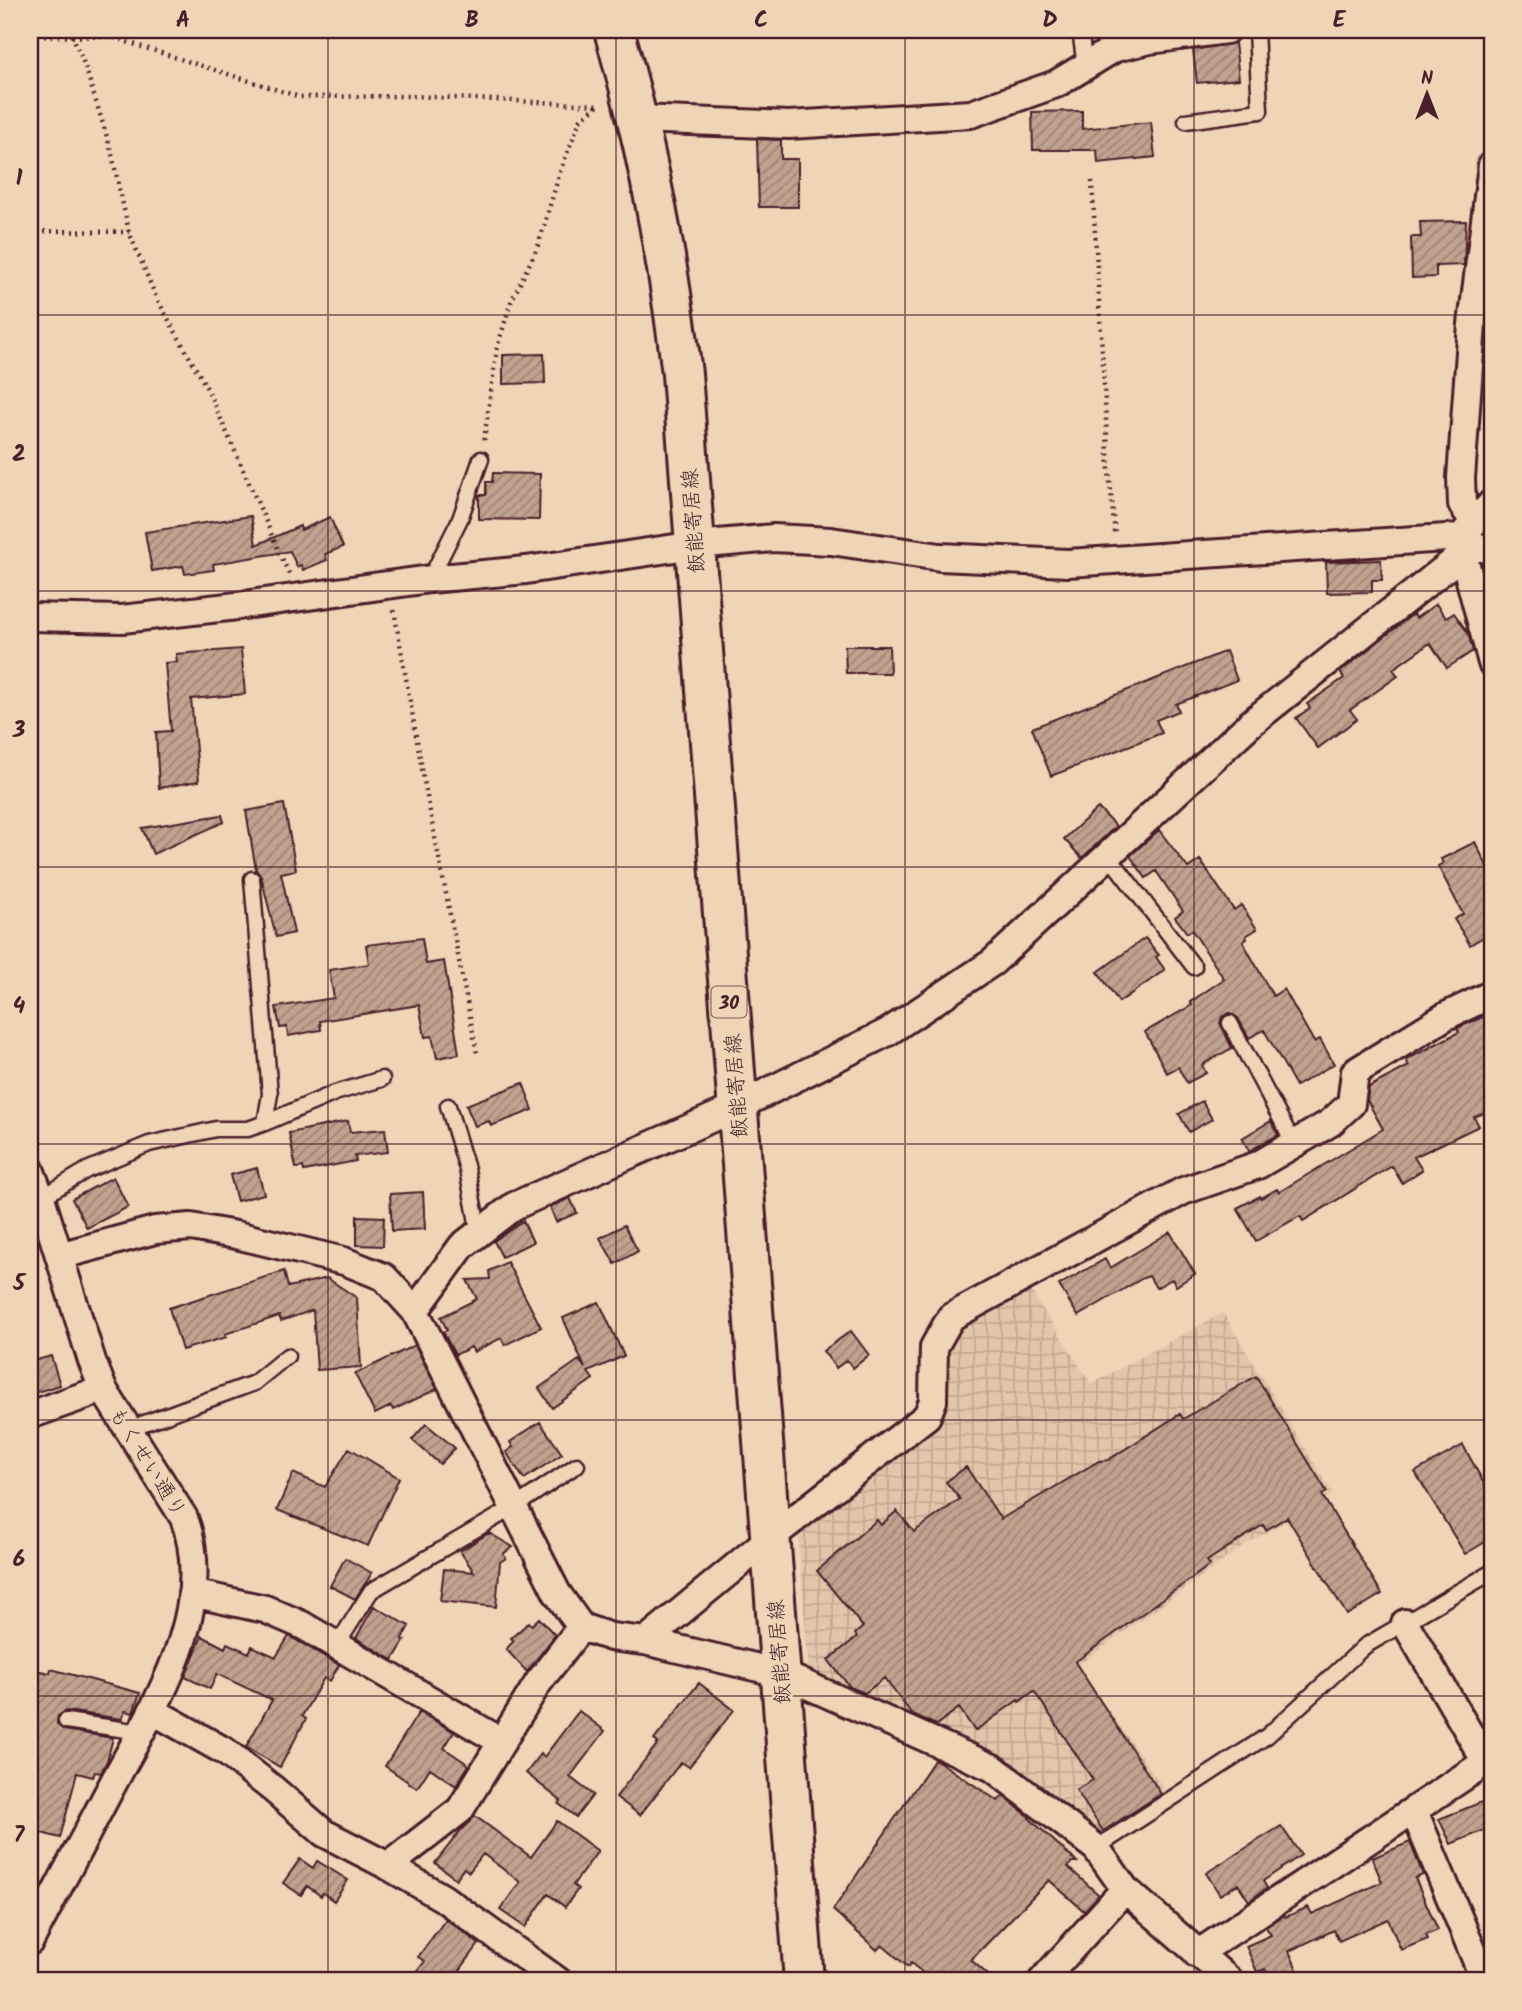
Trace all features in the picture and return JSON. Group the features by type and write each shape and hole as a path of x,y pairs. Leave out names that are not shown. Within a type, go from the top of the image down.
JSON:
{"main road":[{"name":"飯能寄居線","path":"614,30 623,108 661,229 682,374 804,1981"}],"street":[{"path":"623,108 789,125 971,114 1056,84 1115,48 1150,40 1226,30"},
{"path":"1492,165 1472,324 1461,478 1462,504 1478,547 1492,550"},
{"path":"30,617 122,619 430,579 526,570 752,539 796,538 843,542 940,557 1068,563 1473,529"},
{"path":"1473,529 1492,663"},
{"path":"415,1311 462,1246 514,1206 737,1107 888,1032 993,962 1251,723 1473,529"},
{"path":"645,1641 770,1538 927,1416 933,1401 934,1347 951,1317 1183,1191 1258,1165 1330,1124 1351,1104 1355,1072 1446,1016 1492,994"},
{"name":"もくせい通り","path":"30,1169 103,1389 184,1518 191,1537 191,1593 187,1621 177,1653 147,1721 30,1941"},
{"path":"59,1256 155,1230 191,1227 344,1261 384,1277 415,1311 557,1593 581,1627 611,1637 645,1641 780,1673 993,1768 1096,1849 1125,1889 1230,1981"},
{"path":"30,1415 103,1389"},
{"path":"191,1593 265,1609 302,1625 502,1742"},
{"path":"1197,1954 1489,1760 1405,1623"},
{"path":"388,1866 460,1810 538,1682 581,1627"},
{"path":"147,1721 226,1752 273,1788 324,1833 443,1898 558,1981"},
{"path":"1414,1811 1485,1981"},
{"path":"1042,1981 1125,1889"}],"lane":[{"path":"1080,30 1085,66"},
{"path":"1186,121 1260,111 1256,30"},
{"path":"430,579 460,519 481,459"},
{"path":"1108,855 1194,967"},
{"path":"252,879 270,1094 265,1123"},
{"path":"1230,1023 1294,1144"},
{"path":"41,1198 87,1170 149,1144 216,1129 248,1129 335,1093 382,1079"},
{"path":"448,1106 467,1169 480,1233"},
{"path":"128,1429 254,1383 286,1356"},
{"path":"337,1645 371,1591 514,1507 577,1465"},
{"path":"1096,1849 1267,1736 1365,1646 1491,1577"},
{"path":"66,1721 147,1721"}],"path":[{"path":"67,30 73,37 85,66 111,150 130,233 156,297 209,392 300,598"},
{"path":"30,36 111,37 300,97 412,96 623,108"},
{"path":"481,459 497,348 511,302 538,246 560,172 580,120 623,108"},
{"path":"1092,181 1117,560"},
{"path":"30,230 130,233"},
{"path":"390,585 425,786 477,1053"}],"shaded area":[{"path":"1028,1286 1091,1384 1223,1313 1333,1494 1245,1545 1077,1666 1167,1793 1096,1842 809,1674 798,1529 934,1426 944,1348 959,1322"}],"building":[{"path":"1235,43 1239,79 1197,83 1193,50"},
{"path":"1082,111 1082,129 1151,122 1155,157 1098,163 1097,150 1033,150 1032,112"},
{"path":"757,139 781,140 781,159 798,159 798,207 759,207"},
{"path":"1466,221 1464,265 1436,266 1436,277 1412,278 1411,237 1421,237 1420,222"},
{"path":"544,354 545,383 503,384 503,355"},
{"path":"493,473 540,474 539,520 479,519 479,495 486,495 486,482 492,482"},
{"path":"251,516 256,545 300,526 301,530 330,517 343,547 325,554 327,560 303,570 301,565 297,567 290,551 213,564 214,570 185,574 183,566 152,571 145,532"},
{"path":"1381,560 1382,580 1372,580 1372,592 1327,593 1326,562"},
{"path":"1436,604 1446,618 1454,613 1468,633 1473,651 1447,668 1430,643 1393,669 1398,676 1350,710 1357,719 1318,748 1296,718 1310,708 1307,704 1344,678 1340,672 1413,614 1416,618"},
{"path":"845,646 889,646 890,673 846,673"},
{"path":"241,649 245,694 191,699 199,781 159,788 156,732 171,731 165,663 177,662 176,654"},
{"path":"1226,651 1237,680 1176,704 1179,711 1156,720 1162,733 1051,776 1032,728"},
{"path":"284,804 296,870 281,873 294,933 276,937 261,876 256,870 246,811"},
{"path":"1098,808 1116,826 1082,858 1064,839"},
{"path":"222,815 224,822 153,854 142,828"},
{"path":"1159,830 1188,868 1200,860 1234,910 1241,905 1257,929 1246,936 1247,939 1243,942 1273,996 1284,989 1314,1042 1320,1039 1334,1064 1296,1086 1264,1030 1249,1038 1238,1018 1230,1013 1222,1017 1220,1023 1232,1048 1202,1065 1206,1073 1187,1083 1178,1067 1167,1073 1145,1032 1192,1005 1190,1002 1224,979 1192,930 1187,933 1175,917 1183,911 1156,871 1146,878 1130,856"},
{"path":"1475,842 1492,876 1492,932 1470,945 1454,919 1463,914 1438,866 1443,863 1441,859"},
{"path":"422,938 426,964 444,961 459,1054 437,1058 432,1036 425,1037 419,1005 320,1021 321,1030 288,1036 287,1027 280,1028 276,1007 334,998 329,970 369,964 366,945"},
{"path":"1145,938 1159,955 1156,957 1165,970 1119,1002 1098,972"},
{"path":"1492,1013 1492,1110 1474,1117 1479,1126 1414,1157 1422,1170 1402,1183 1392,1166 1303,1221 1300,1216 1256,1241 1237,1208 1277,1189 1279,1192 1383,1129 1367,1100 1369,1087 1409,1066 1406,1060 1459,1032 1457,1028"},
{"path":"523,1083 533,1110 491,1126 489,1121 475,1126 466,1105"},
{"path":"1202,1101 1212,1119 1189,1132 1179,1114"},
{"path":"348,1121 350,1132 385,1129 388,1152 355,1156 356,1161 304,1171 303,1167 296,1168 289,1133"},
{"path":"1271,1121 1278,1135 1249,1151 1242,1138"},
{"path":"257,1168 264,1194 237,1201 230,1175"},
{"path":"113,1177 128,1207 87,1228 72,1199"},
{"path":"423,1192 425,1229 392,1231 390,1194"},
{"path":"570,1198 577,1213 556,1222 550,1207"},
{"path":"357,1216 384,1217 383,1246 357,1245"},
{"path":"523,1221 533,1242 502,1257 494,1241"},
{"path":"624,1225 638,1251 615,1264 600,1238"},
{"path":"1170,1232 1195,1274 1176,1286 1172,1279 1156,1288 1149,1276 1143,1278 1078,1316 1059,1285 1105,1259 1110,1268"},
{"path":"507,1262 541,1327 505,1345 501,1338 474,1352 471,1347 455,1355 443,1332 447,1330 441,1317 477,1299 467,1280 490,1279 489,1271"},
{"path":"284,1271 288,1287 327,1278 357,1298 361,1367 317,1370 313,1310 281,1321 279,1316 225,1334 227,1337 182,1350 169,1308"},
{"path":"599,1302 624,1356 588,1372 593,1379 552,1408 539,1388 579,1360 585,1368 563,1318"},
{"path":"851,1331 869,1355 853,1368 847,1360 836,1368 823,1351"},
{"path":"415,1345 437,1389 393,1410 391,1406 375,1414 355,1374"},
{"path":"51,1356 60,1385 30,1394 30,1362"},
{"path":"1256,1376 1327,1492 1322,1495 1382,1594 1347,1615 1287,1517 1266,1530 1263,1525 1207,1561 1210,1565 1075,1662 1161,1794 1103,1831 1076,1790 1093,1780 1034,1691 975,1731 959,1708 936,1725 911,1713 884,1678 865,1693 850,1687 828,1660 857,1637 855,1634 863,1627 817,1571 877,1520 881,1525 897,1511 914,1532 960,1499 946,1482 966,1467 1001,1519 1099,1461 1108,1460 1180,1414 1183,1419"},
{"path":"540,1422 562,1454 524,1479 506,1452 513,1447 510,1442"},
{"path":"426,1424 455,1448 440,1464 412,1440"},
{"path":"1463,1445 1492,1498 1492,1538 1465,1554 1415,1472"},
{"path":"349,1448 399,1478 368,1546 277,1510 293,1473 325,1487"},
{"path":"489,1533 513,1547 503,1554 506,1558 500,1562 496,1607 440,1601 444,1569 474,1572 460,1551"},
{"path":"345,1558 372,1573 355,1599 330,1586"},
{"path":"374,1606 409,1626 402,1639 405,1640 393,1660 356,1638"},
{"path":"539,1618 555,1635 527,1672 506,1649 514,1641 511,1638 529,1622 532,1625"},
{"path":"202,1636 225,1648 227,1643 249,1653 252,1646 276,1657 289,1636 339,1665 330,1681 324,1678 302,1716 306,1719 280,1767 246,1747 272,1700 217,1674 210,1689 185,1677"},
{"path":"51,1669 140,1693 133,1713 125,1711 122,1719 67,1711 58,1716 57,1724 64,1730 113,1738 101,1773 95,1772 93,1777 77,1773 60,1838 30,1830 30,1708 40,1671 50,1673"},
{"path":"699,1683 734,1710 689,1767 681,1762 640,1815 616,1797 658,1743 654,1740"},
{"path":"579,1711 605,1731 570,1777 593,1795 576,1817 559,1804 561,1801 526,1773 541,1754 544,1757"},
{"path":"419,1712 454,1732 444,1748 469,1765 456,1786 430,1768 417,1788 385,1766"},
{"path":"935,1759 998,1801 1003,1796 1030,1817 1077,1862 1072,1862 1068,1867 1099,1895 1084,1911 1049,1880 971,1960 995,1981 932,1981 911,1963 908,1967 882,1945 877,1950 833,1910"},
{"path":"1492,1798 1492,1827 1451,1844 1439,1819"},
{"path":"475,1816 531,1857 557,1821 598,1851 573,1885 578,1889 565,1907 548,1894 525,1927 500,1910 520,1882 483,1854 469,1872 464,1868 456,1879 435,1863"},
{"path":"1281,1826 1301,1855 1263,1881 1267,1888 1249,1901 1238,1884 1220,1895 1206,1873"},
{"path":"1410,1842 1423,1875 1415,1878 1438,1930 1426,1935 1428,1939 1401,1950 1388,1919 1339,1941 1334,1930 1289,1951 1302,1981 1271,1981 1265,1969 1257,1972 1246,1946 1271,1935 1266,1927 1285,1915 1286,1917 1308,1907 1312,1914 1382,1882 1372,1858"},
{"path":"300,1859 313,1868 317,1861 348,1880 334,1901 307,1886 301,1895 283,1883"},
{"path":"446,1919 479,1944 452,1981 410,1981 425,1961 418,1957"}]}
